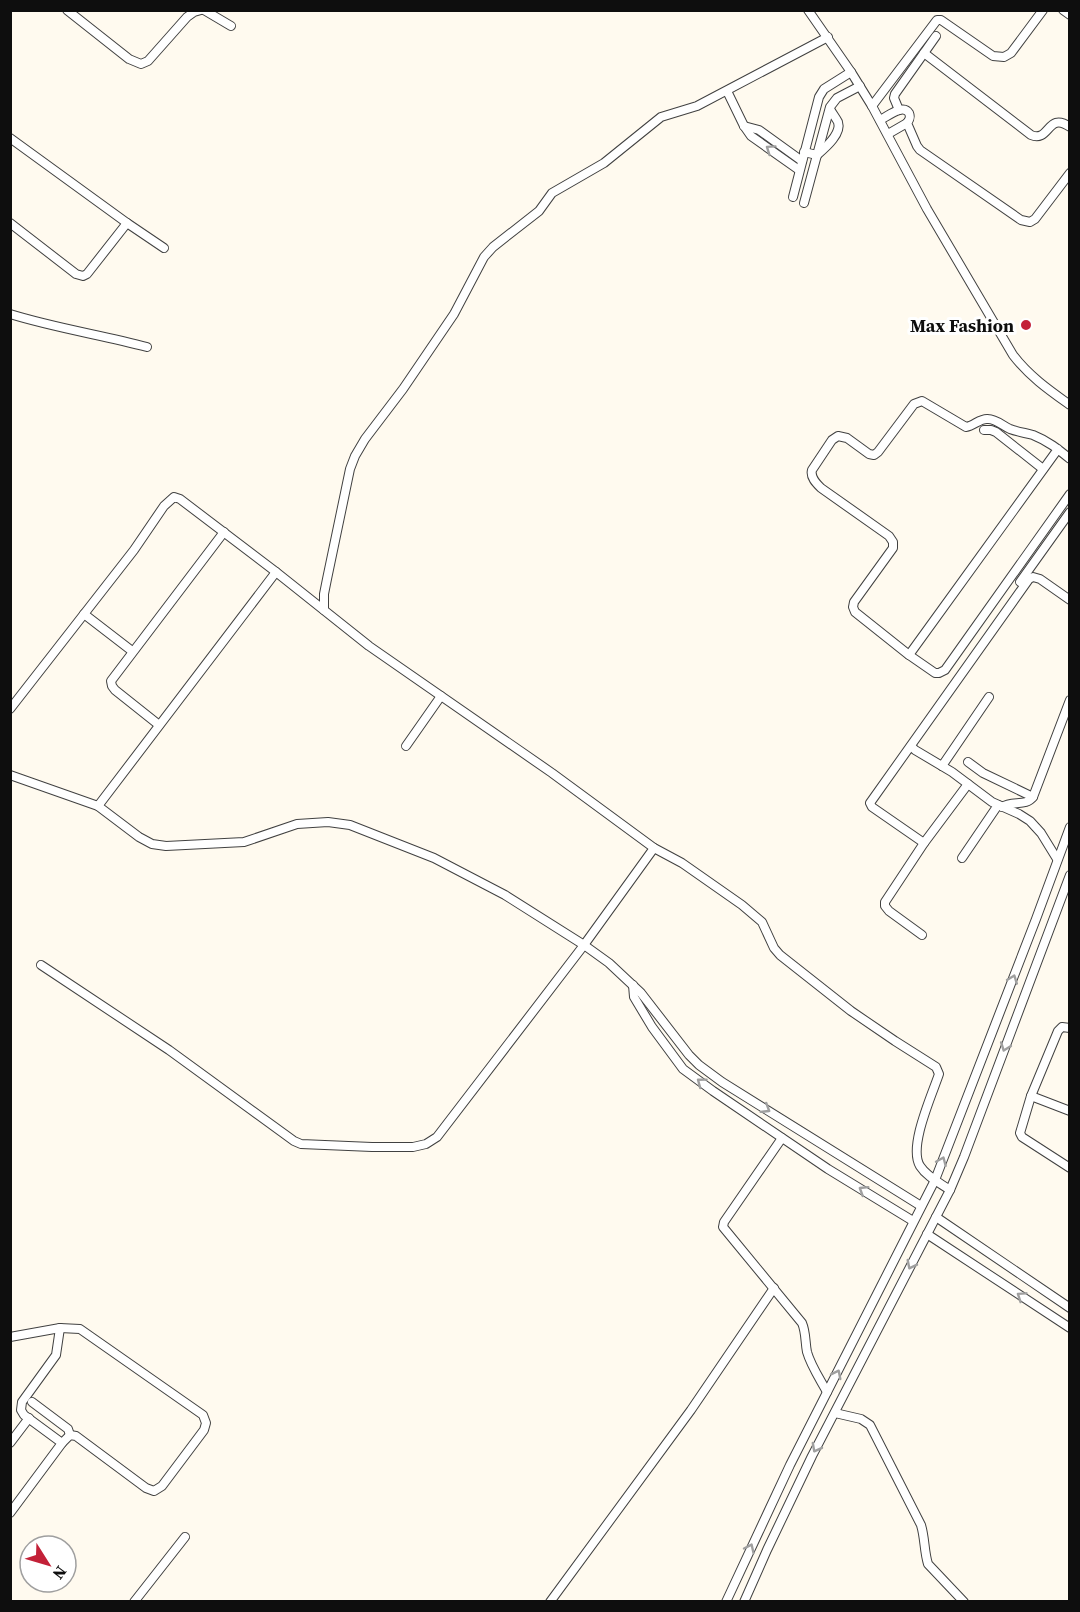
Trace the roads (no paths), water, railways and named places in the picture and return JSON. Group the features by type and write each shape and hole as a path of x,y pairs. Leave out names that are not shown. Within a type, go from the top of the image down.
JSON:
{"street":[{"path":"67,10 129,59 141,64 148,61 194,12 202,10 231,26"},
{"path":"808,10 852,72 888,134 927,209 1013,356 1035,380 1070,405"},
{"path":"872,106 937,20 941,20 993,56 1004,57 1011,53 1043,10"},
{"path":"1063,10 1070,15"},
{"path":"899,110 894,98 895,94 936,36"},
{"path":"324,610 327,579 355,456 364,439 403,389 454,314 484,257 493,247 539,211 552,193 604,163 656,120 697,106 828,37"},
{"path":"924,53 1032,135 1040,136 1055,123 1063,123 1070,128"},
{"path":"793,197 814,111 822,92 852,72"},
{"path":"804,203 831,105 860,86"},
{"path":"727,91 751,136 802,161"},
{"path":"802,161 817,154 832,142 839,126 831,105 822,92"},
{"path":"880,120 899,110 904,109 908,112 910,116 907,123 888,134"},
{"path":"907,123 920,150 1021,220 1030,222 1035,219 1070,173"},
{"path":"10,138 164,248"},
{"path":"10,223 76,274 83,276 87,274 127,223"},
{"path":"10,314 147,347"},
{"path":"1070,459 1043,440 987,418 966,427 922,401 914,404 874,455 869,454 844,436 838,436 832,440 811,473 821,488 889,536 893,542 892,548 857,598 853,609 909,655 939,674 945,670 1070,494"},
{"path":"984,430 996,432 1043,469"},
{"path":"909,655 1058,449"},
{"path":"10,709 134,550 164,506 174,497 180,499 369,645 552,773 654,848 682,863 753,914 762,922 774,948 785,960 851,1011 936,1067 939,1074 918,1136 916,1150 920,1165 935,1180 950,1190"},
{"path":"1016,587 1070,512"},
{"path":"159,725 112,686 112,677 224,532"},
{"path":"99,806 276,572"},
{"path":"924,843 870,805 1029,579 1033,577 1040,579 1070,600"},
{"path":"84,614 132,651"},
{"path":"406,746 441,696"},
{"path":"942,766 989,697"},
{"path":"962,858 1000,806 1027,802 1033,797 1070,700"},
{"path":"911,746 1000,806 1030,821 1041,833 1057,859"},
{"path":"968,762 983,773 1033,797"},
{"path":"10,775 99,806 139,837 152,844 166,846 244,842 297,824 328,822 350,825 434,858 505,895 584,945 609,963 645,997 688,1055 699,1065 722,1082 921,1206"},
{"path":"922,935 889,911 885,902 924,843 968,784"},
{"path":"726,1602 790,1465 935,1180 1070,827"},
{"path":"42,965 169,1050 294,1141 301,1144 372,1148 413,1147 426,1144 438,1137 584,945 654,848"},
{"path":"744,1602 812,1456 950,1190 1070,875"},
{"path":"633,985 634,997 651,1027 683,1069 782,1138 913,1221"},
{"path":"1070,1028 1062,1027 1058,1031 1030,1096 1020,1135 1070,1168"},
{"path":"1030,1096 1070,1111"},
{"path":"782,1138 723,1225 724,1230 804,1327 810,1361 827,1392"},
{"path":"936,1217 1070,1308"},
{"path":"927,1234 1070,1328"},
{"path":"550,1602 690,1410 774,1288"},
{"path":"60,1328 56,1355 22,1402 21,1410 62,1443"},
{"path":"10,1336 60,1328 80,1329 203,1415 206,1423 204,1430 162,1486 154,1491 146,1488 76,1436 70,1436 62,1443 10,1513"},
{"path":"32,1402 68,1429 70,1436"},
{"path":"835,1413 861,1419 870,1425 921,1526 928,1564 964,1602"},
{"path":"10,1443 29,1418"},
{"path":"134,1602 185,1537"}],"place":[{"name":"Max Fashion","path":"1026,325"}]}
